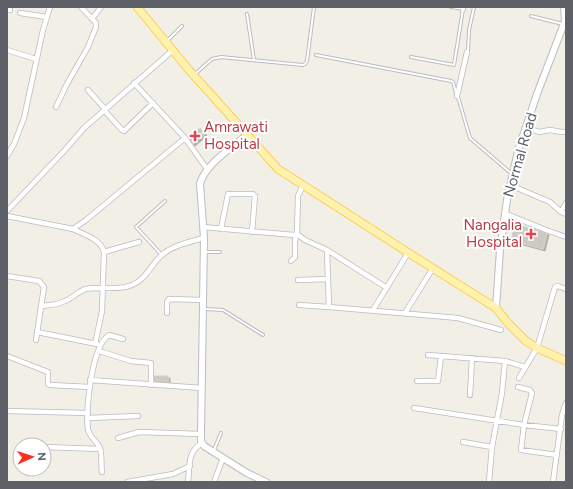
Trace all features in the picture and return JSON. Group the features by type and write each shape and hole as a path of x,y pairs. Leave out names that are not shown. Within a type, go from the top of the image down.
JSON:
{"main road":[{"path":"137,7 194,75 278,169 496,308 526,341 537,348 566,361"},
{"name":"Normal Road","path":"496,308 504,213 510,185 518,151 564,24 564,7"},
{"path":"247,135 207,169 200,184 204,238 201,434 202,443 204,446 247,473 263,481"}],"street":[{"path":"7,156 14,144 24,118 36,59 50,7"},
{"path":"56,107 88,47 96,27 96,23 81,7"},
{"path":"92,19 101,7"},
{"path":"20,13 47,17"},
{"path":"7,50 36,59"},
{"path":"7,211 84,128 173,50"},
{"path":"457,96 467,52"},
{"path":"134,83 185,138 207,169"},
{"path":"88,90 124,131 153,103"},
{"path":"526,128 539,132 550,130 566,132"},
{"path":"73,229 86,220 185,138"},
{"path":"7,146 14,144"},
{"path":"291,261 295,257 298,196 304,185"},
{"path":"510,185 550,202 564,213 566,203"},
{"path":"221,229 228,194 253,194 252,232"},
{"path":"504,213 566,237"},
{"path":"7,216 73,229 92,238 100,244 104,252 102,311 95,344"},
{"path":"203,228 297,234 305,240 326,250 386,288"},
{"path":"41,306 64,302 87,289 125,287 132,285 140,280 162,255 175,248 204,238"},
{"path":"104,252 139,242"},
{"path":"326,250 329,307"},
{"path":"373,310 408,253"},
{"path":"405,313 433,268"},
{"path":"7,276 39,281 44,287 36,340"},
{"path":"298,280 328,279"},
{"path":"519,378 537,348 555,287 558,286 566,289"},
{"path":"167,314 167,302 169,299 204,300"},
{"path":"299,305 458,318 501,330"},
{"path":"37,332 101,345"},
{"path":"102,472 100,449 88,430 90,380 105,337 109,335 122,339"},
{"path":"99,351 131,361 151,363 151,385"},
{"path":"428,355 505,360 525,367"},
{"path":"7,356 48,372 48,384 50,385 90,388"},
{"path":"417,381 438,381 441,356"},
{"path":"470,395 472,358"},
{"path":"489,482 492,447 502,393 505,360"},
{"path":"90,380 202,388"},
{"path":"518,387 530,390 532,393 524,425 521,450 557,455"},
{"path":"553,482 562,415 566,404"},
{"path":"414,408 560,429"},
{"path":"7,411 88,416 138,416"},
{"path":"118,438 139,432 201,434"},
{"path":"462,442 492,447"},
{"path":"188,482 191,454 197,446 202,443"},
{"path":"52,447 100,449"},
{"path":"214,482 223,458"},
{"path":"127,482 173,474 190,466"}],"lane":[{"path":"194,75 209,62 221,57 303,65 306,64 314,7"},
{"path":"411,57 454,65 463,8 451,7"},
{"path":"467,52 469,30 474,7"},
{"path":"247,14 254,60"},
{"path":"531,16 564,24"},
{"path":"166,42 182,26"},
{"path":"316,55 451,81 454,85 470,138 513,175"},
{"path":"162,255 136,227 165,201"},
{"path":"204,252 220,252"},
{"path":"204,309 223,310 263,335"},
{"path":"213,452 221,433"}],"building":[{"path":"200,128 205,134 193,144 188,137"},
{"path":"515,224 547,233 543,249 511,240"},
{"path":"152,376 168,376 168,384 152,384"}],"place":[{"name":"Amrawati Hospital","path":"195,136"},
{"name":"Nangalia Hospital","path":"531,234"}]}
